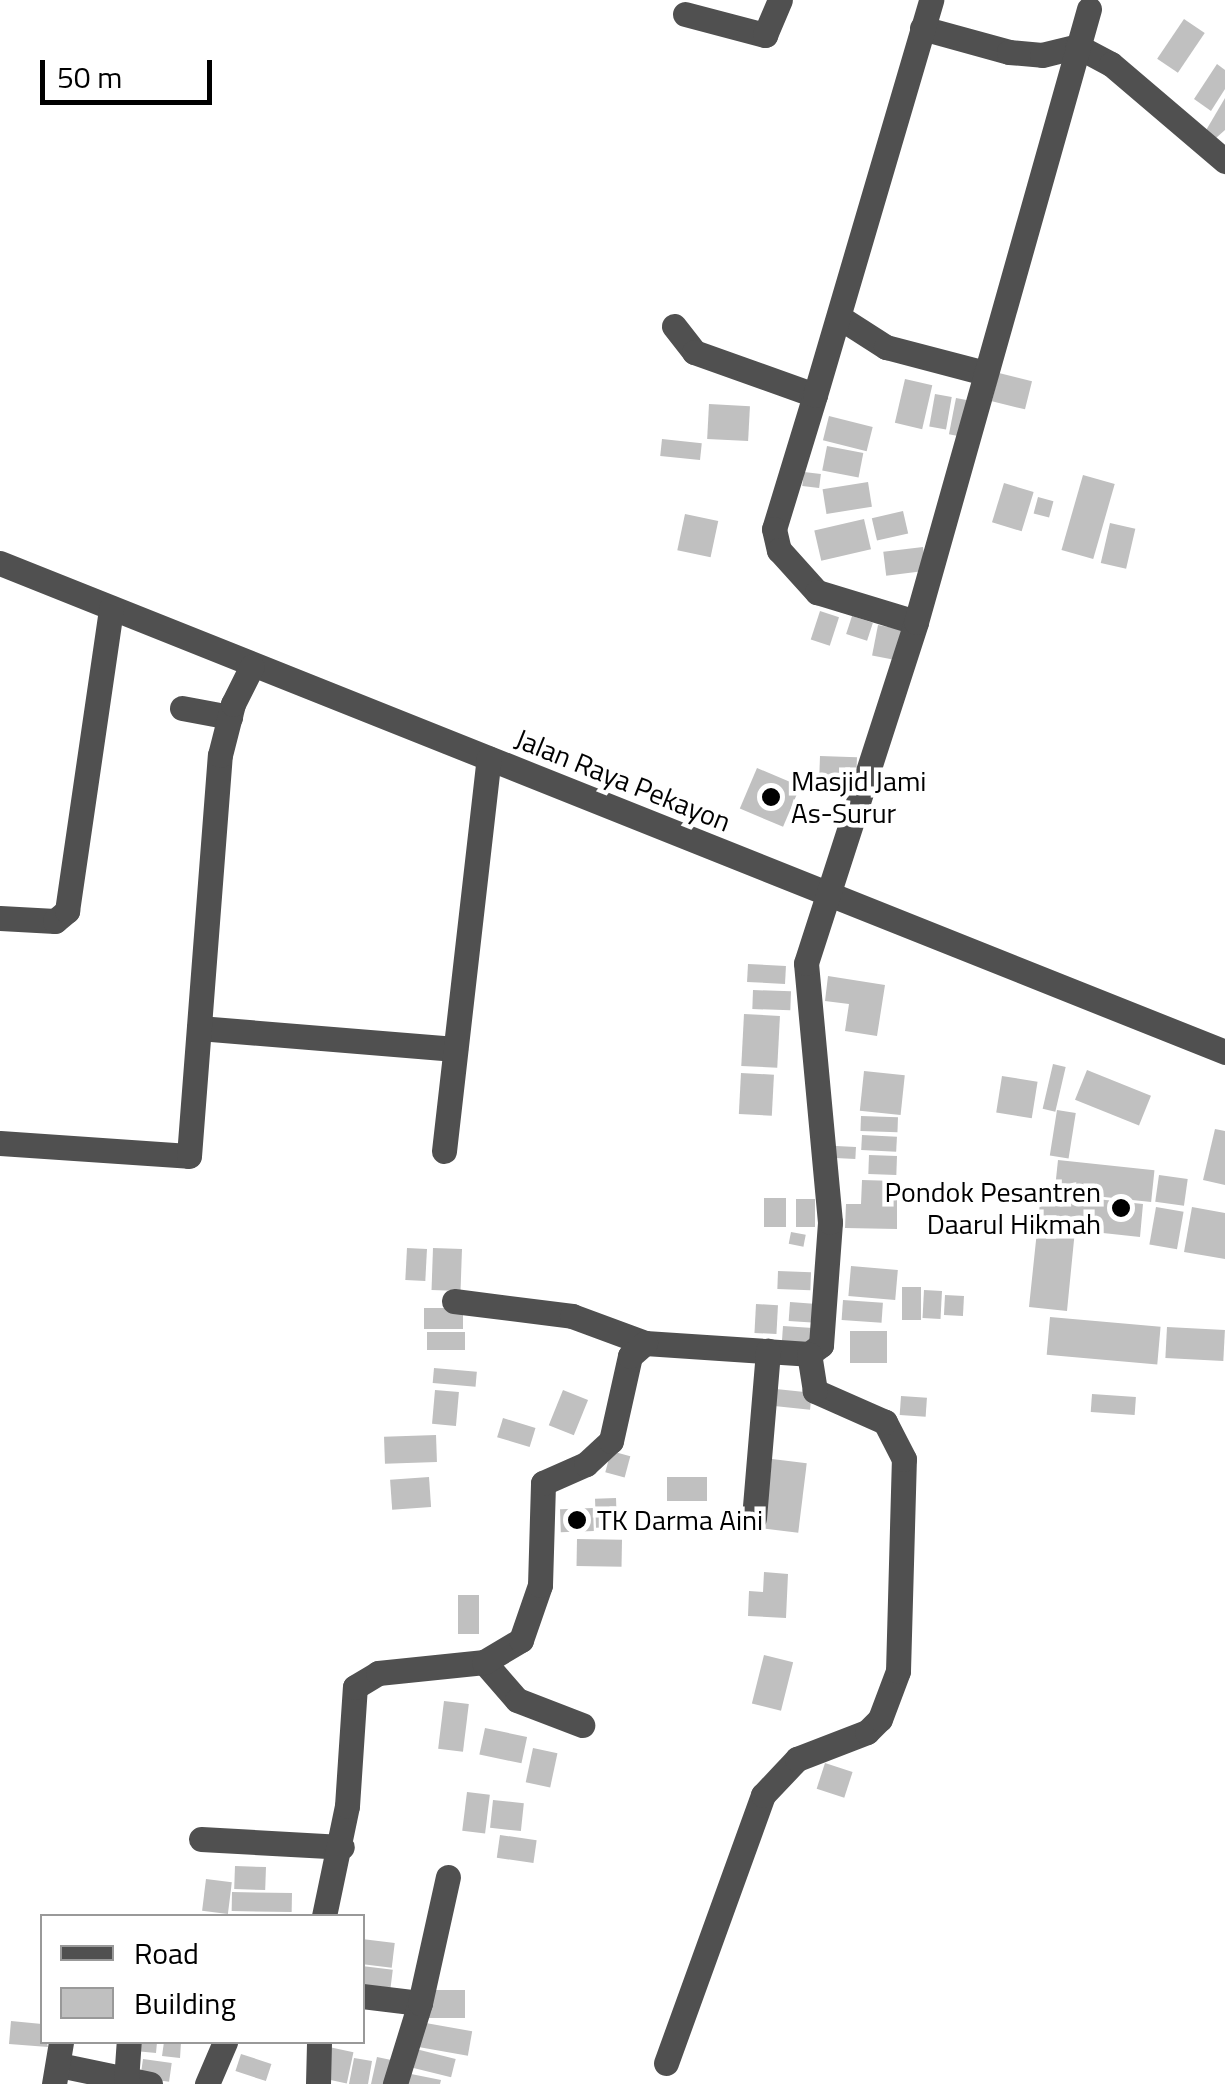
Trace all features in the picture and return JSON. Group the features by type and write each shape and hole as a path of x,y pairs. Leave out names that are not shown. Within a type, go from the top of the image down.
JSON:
{"street":[{"path":"685,14 765,35 780,0"},
{"path":"916,622 817,592 779,550 774,529 931,0"},
{"path":"809,1354 825,1336 830,1222 806,962 916,622 1089,8"},
{"path":"922,28 1009,52 1042,55 1077,46 1111,64 1225,161"},
{"path":"839,317 886,347 986,373"},
{"path":"674,326 694,352 815,395"},
{"name":"Jalan Raya Pekayon","path":"0,563 827,899 1225,1052"},
{"path":"0,918 55,921 68,911 111,608"},
{"path":"0,1143 190,1156 220,755 230,717 252,666"},
{"path":"182,708 230,717"},
{"path":"444,1151 490,759"},
{"path":"199,1028 455,1050"},
{"path":"454,1301 572,1316 645,1342 809,1354"},
{"path":"325,1914 342,1846 355,1687 378,1673 484,1662 522,1640 535,1611 543,1483 586,1464 611,1441 630,1356 645,1342"},
{"path":"754,1518 768,1351"},
{"path":"666,2064 763,1794 797,1759 866,1732 885,1708 898,1671 904,1459 885,1422 816,1391 809,1354"},
{"path":"484,1662 518,1700 582,1724"},
{"path":"201,1838 342,1846"},
{"path":"396,2084 420,2003 448,1877"},
{"path":"365,1996 420,2003"},
{"path":"58,2064 138,2082 129,2044"},
{"path":"207,2084 224,2044"},
{"path":"318,2084 319,2044"}],"building":[{"path":"1184,19 1205,33 1178,73 1157,59"},
{"path":"1217,64 1225,70 1225,89 1211,111 1194,99"},
{"path":"1225,98 1225,130 1216,138 1205,132"},
{"path":"999,373 1032,381 1025,409 992,401"},
{"path":"905,379 932,385 922,429 895,423"},
{"path":"935,394 952,397 946,429 929,426"},
{"path":"956,398 972,401 965,437 949,434"},
{"path":"709,404 750,406 748,441 707,439"},
{"path":"829,416 873,427 867,451 823,440"},
{"path":"662,439 702,443 700,460 660,456"},
{"path":"827,446 863,453 859,478 822,471"},
{"path":"804,472 821,474 819,488 802,486"},
{"path":"1083,475 1115,484 1093,559 1062,550"},
{"path":"868,482 872,507 826,514 823,489"},
{"path":"1004,483 1034,492 1022,531 992,522"},
{"path":"1038,497 1053,501 1049,518 1034,513"},
{"path":"903,511 908,533 877,541 872,518"},
{"path":"685,514 718,521 711,557 677,550"},
{"path":"864,519 871,549 821,561 814,530"},
{"path":"1110,523 1135,529 1126,569 1101,563"},
{"path":"923,547 926,571 886,576 883,552"},
{"path":"820,611 839,617 830,646 811,640"},
{"path":"852,616 873,623 867,641 846,634"},
{"path":"878,625 903,630 897,660 872,655"},
{"path":"820,756 857,757 856,788 819,787"},
{"name":"Masjid Jami As-Surur","path":"757,768 800,786 783,827 740,809"},
{"path":"748,964 786,966 785,984 747,982"},
{"path":"828,976 885,985 877,1036 845,1031 849,1004 825,1001"},
{"path":"753,990 791,991 790,1010 752,1009"},
{"path":"744,1014 780,1016 777,1068 741,1066"},
{"path":"1053,1064 1066,1067 1055,1112 1043,1109"},
{"path":"1087,1070 1151,1096 1139,1126 1075,1100"},
{"path":"864,1071 905,1075 901,1115 860,1111"},
{"path":"741,1073 774,1075 772,1116 739,1114"},
{"path":"1002,1076 1038,1082 1032,1118 996,1113"},
{"path":"1057,1110 1076,1113 1069,1158 1050,1155"},
{"path":"861,1116 898,1117 897,1132 860,1131"},
{"path":"1215,1129 1225,1131 1225,1185 1203,1180"},
{"path":"862,1135 897,1137 896,1152 861,1150"},
{"path":"836,1146 856,1147 855,1159 835,1158"},
{"path":"869,1155 897,1156 896,1175 868,1174"},
{"path":"1058,1160 1154,1170 1151,1202 1055,1192"},
{"path":"1159,1175 1188,1179 1184,1206 1155,1202"},
{"path":"862,1180 897,1181 897,1229 845,1228 846,1204 861,1204"},
{"path":"1041,1193 1143,1204 1140,1237 1075,1230 1067,1311 1029,1307"},
{"path":"764,1198 786,1198 786,1227 764,1227"},
{"path":"796,1199 815,1199 815,1227 796,1227"},
{"path":"1156,1207 1184,1212 1177,1249 1149,1244"},
{"path":"1192,1207 1225,1213 1225,1259 1184,1252"},
{"path":"791,1232 806,1235 803,1247 789,1244"},
{"path":"407,1248 427,1249 425,1281 405,1280"},
{"path":"433,1248 462,1249 461,1291 432,1290"},
{"path":"851,1266 898,1270 895,1300 848,1296"},
{"path":"778,1271 811,1272 810,1290 777,1289"},
{"path":"902,1287 921,1287 921,1320 902,1320"},
{"path":"924,1290 942,1291 941,1319 923,1318"},
{"path":"945,1295 964,1296 963,1316 944,1315"},
{"path":"843,1300 883,1303 882,1323 842,1320"},
{"path":"790,1302 817,1304 816,1323 789,1321"},
{"path":"756,1304 778,1305 776,1334 754,1333"},
{"path":"424,1308 463,1308 463,1329 424,1329"},
{"path":"1050,1317 1161,1327 1157,1365 1047,1355"},
{"path":"783,1326 813,1328 811,1350 781,1348"},
{"path":"1167,1327 1225,1330 1223,1361 1165,1358"},
{"path":"850,1331 887,1331 887,1363 850,1363"},
{"path":"427,1332 465,1332 465,1350 427,1350"},
{"path":"434,1368 477,1372 476,1387 433,1383"},
{"path":"776,1389 812,1393 810,1410 774,1406"},
{"path":"435,1390 459,1392 456,1426 432,1424"},
{"path":"563,1390 588,1400 574,1435 549,1425"},
{"path":"1092,1394 1136,1397 1135,1415 1091,1412"},
{"path":"901,1396 927,1398 926,1417 900,1415"},
{"path":"503,1418 536,1428 530,1447 497,1437"},
{"path":"436,1435 437,1462 385,1464 384,1437"},
{"path":"611,1451 630,1456 625,1477 605,1472"},
{"path":"772,1459 807,1463 798,1533 763,1528"},
{"path":"429,1477 431,1507 392,1510 390,1480"},
{"path":"667,1477 707,1477 707,1501 667,1501"},
{"path":"616,1498 617,1527 596,1528 595,1499"},
{"name":"TK Darma Aini","path":"593,1508 594,1531 561,1532 560,1509"},
{"path":"577,1539 622,1540 622,1567 577,1566"},
{"path":"764,1572 788,1574 786,1618 748,1616 749,1591 763,1592"},
{"path":"458,1595 479,1595 479,1634 458,1634"},
{"path":"764,1655 793,1662 781,1711 752,1704"},
{"path":"444,1701 469,1704 463,1752 438,1749"},
{"path":"485,1728 527,1737 521,1763 479,1754"},
{"path":"533,1748 557,1753 550,1787 526,1782"},
{"path":"825,1763 853,1772 844,1798 817,1789"},
{"path":"467,1792 490,1795 485,1834 462,1831"},
{"path":"493,1800 524,1803 521,1831 490,1828"},
{"path":"500,1835 537,1840 533,1863 497,1858"},
{"path":"235,1866 266,1867 265,1890 234,1889"},
{"path":"206,1879 232,1882 228,1914 202,1911"},
{"path":"232,1892 292,1893 292,1912 232,1911"},
{"path":"365,1939 395,1943 392,1968 365,1965"},
{"path":"365,1966 393,1970 389,1997 365,1994"},
{"path":"426,1990 465,1990 465,2018 426,2018"},
{"path":"11,2021 40,2024 40,2044 48,2047 9,2044"},
{"path":"420,2022 472,2031 468,2056 416,2047"},
{"path":"136,2044 157,2044 156,2053 135,2051"},
{"path":"164,2044 181,2044 180,2058 162,2056"},
{"path":"329,2047 353,2052 347,2083 322,2078"},
{"path":"412,2048 456,2059 451,2077 407,2066"},
{"path":"241,2054 271,2064 266,2081 235,2071"},
{"path":"377,2057 396,2061 391,2084 371,2084"},
{"path":"354,2058 372,2061 368,2084 349,2084"},
{"path":"143,2059 172,2063 169,2082 140,2078"},
{"path":"406,2073 441,2080 440,2084 403,2084"}],"place":[{"name":"Masjid Jami As-Surur","path":"771,797"},
{"name":"Pondok Pesantren Daarul Hikmah","path":"1121,1208"},
{"name":"TK Darma Aini","path":"577,1520"}]}
